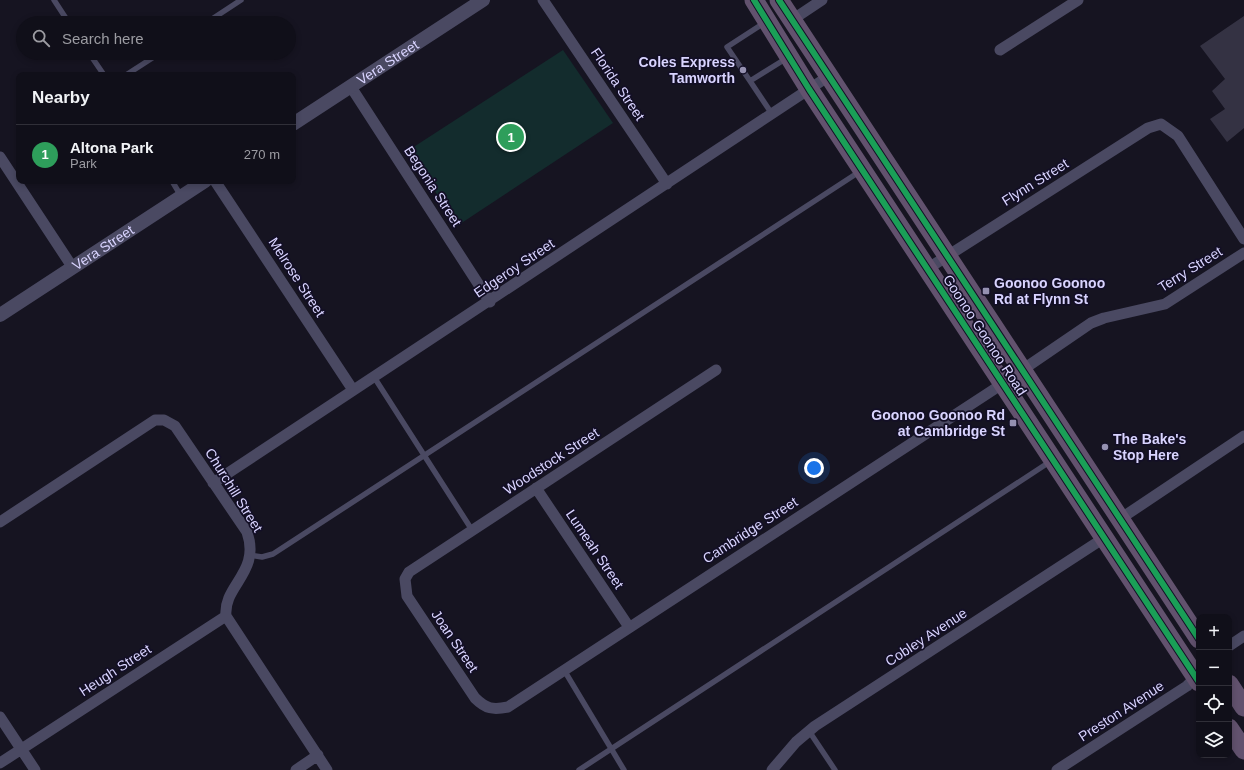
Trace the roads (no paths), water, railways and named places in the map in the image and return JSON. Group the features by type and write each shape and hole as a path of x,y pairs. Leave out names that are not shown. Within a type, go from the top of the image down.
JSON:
{"highway":[{"name":"Goonoo Goonoo Road","path":"754,0 862,170 1196,675"},
{"name":"Goonoo Goonoo Road","path":"779,0 1196,634"},
{"path":"1230,686 1244,707"},
{"path":"1232,732 1244,750"}],"street":[{"name":"Vera Street","path":"296,122 483,0"},
{"name":"Florida Street","path":"543,0 667,184"},
{"path":"792,20 822,0"},
{"path":"1000,50 1078,0"},
{"name":"Edgeroy Street","path":"213,483 353,390 490,302 829,76"},
{"name":"Begonia Street","path":"351,87 490,302"},
{"name":"Flynn Street","path":"927,268 1148,128 1161,124 1178,136 1244,239"},
{"path":"0,157 16,181"},
{"path":"18,184 73,268"},
{"name":"Vera Street","path":"0,315 200,184"},
{"name":"Melrose Street","path":"217,184 353,390"},
{"name":"Terry Street","path":"1022,369 1098,320 1165,304 1244,253"},
{"name":"Cambridge Street","path":"493,710 508,707 1003,383 1022,369"},
{"name":"Woodstock Street","path":"405,579 415,567 716,370"},
{"name":"Churchill Street","path":"0,522 155,420 164,420 175,426 246,532 250,544 250,555 245,569 228,600 226,616"},
{"path":"1120,519 1244,436"},
{"name":"Lumeah Street","path":"536,488 629,627"},
{"name":"Cobley Avenue","path":"772,770 796,742 809,731 1104,538"},
{"name":"Joan Street","path":"405,579 407,596 475,698 482,705 493,710"},
{"path":"226,616 327,770"},
{"name":"Heugh Street","path":"0,762 226,616"},
{"path":"1232,644 1244,636"},
{"name":"Preston Avenue","path":"1057,770 1196,679"},
{"path":"0,717 35,770"},
{"path":"296,770 318,755"}],"lane":[{"path":"54,0 64,16"},
{"path":"217,16 241,0"},
{"path":"767,21 727,47 772,114"},
{"path":"750,81 789,57"},
{"path":"94,60 102,72"},
{"path":"131,72 149,60"},
{"path":"250,555 262,557 273,554 422,455 862,170"},
{"path":"174,184 181,196"},
{"path":"374,377 422,455 472,530"},
{"path":"579,770 1053,460"},
{"path":"564,670 624,770"},
{"path":"809,731 835,770"}],"place":[{"name":"Coles Express Tamworth","path":"743,70"},
{"name":"Altona Park","path":"511,137"},
{"name":"Goonoo Goonoo Rd at Flynn St","path":"986,291"},
{"name":"Goonoo Goonoo Rd at Cambridge St","path":"1013,423"},
{"name":"The Bake's Stop Here","path":"1105,447"}]}
